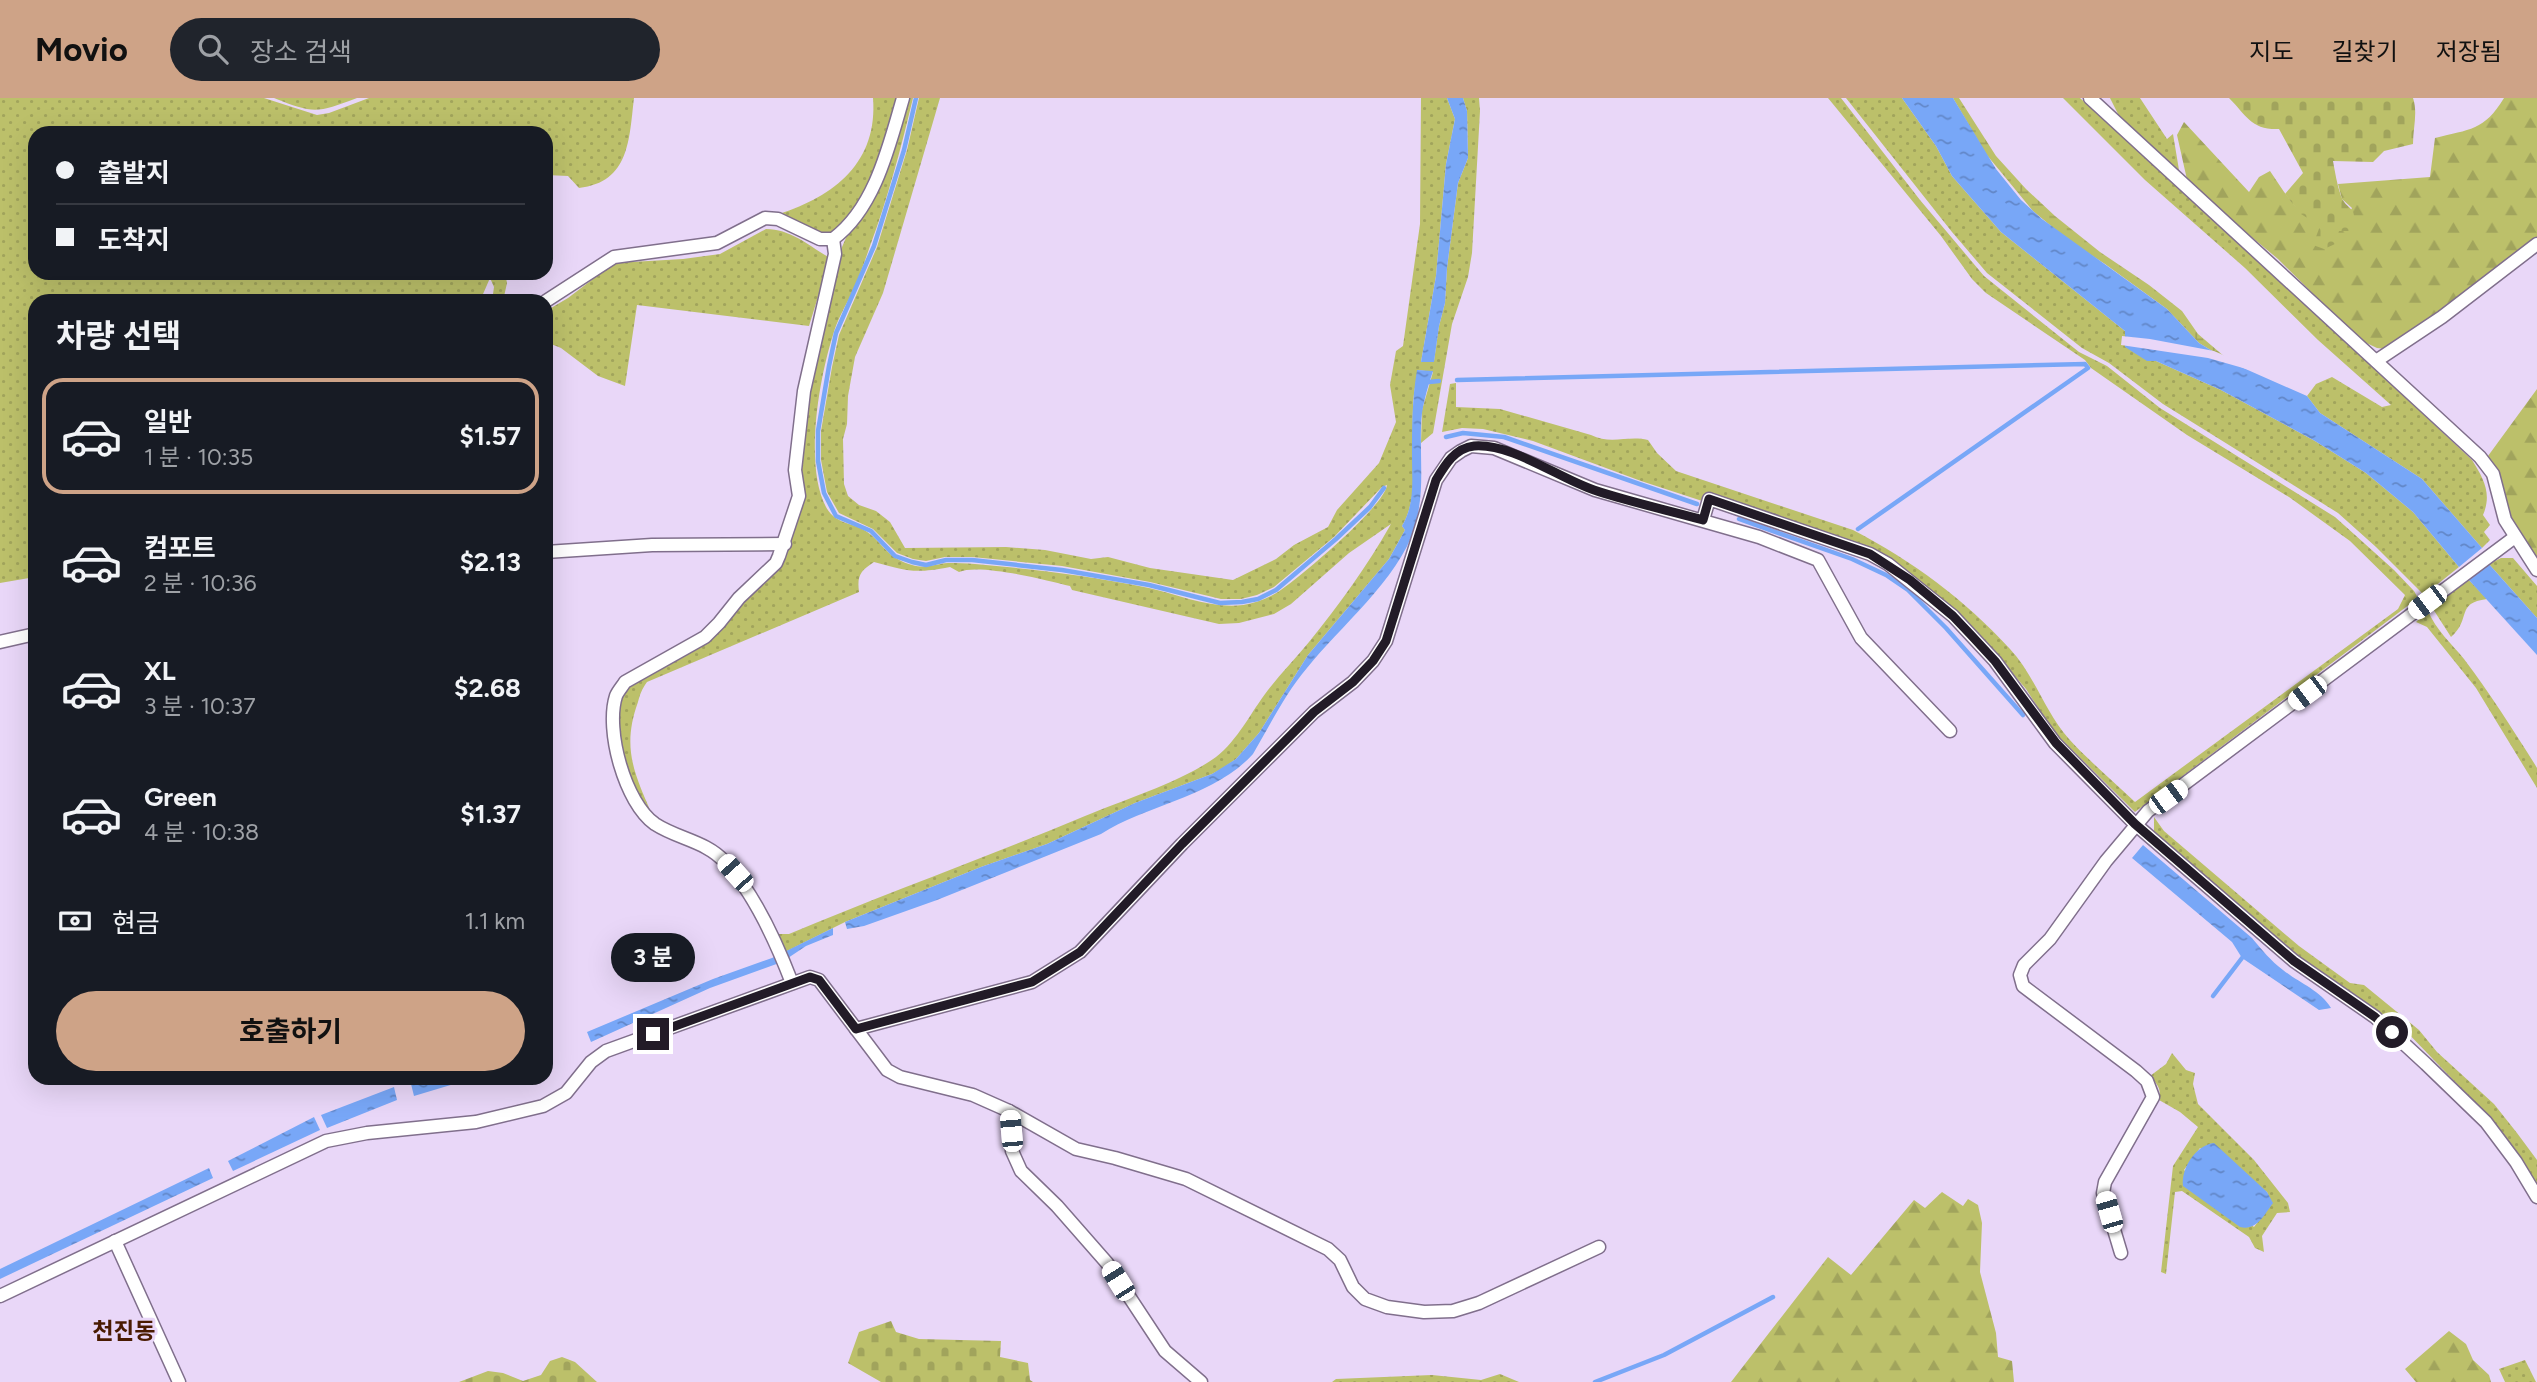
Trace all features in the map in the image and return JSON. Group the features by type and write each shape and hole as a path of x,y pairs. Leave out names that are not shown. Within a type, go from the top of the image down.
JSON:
{"street":[{"path":"553,296 614,257 717,243 765,218 778,219 820,239 833,239 856,215 873,185 890,143 903,98"},
{"path":"2090,98 2105,104 2480,457 2493,474 2505,520 2537,570"},
{"path":"792,984 754,903 735,873 705,846 665,830 652,821 640,806 622,774 614,725 617,694 625,682 705,637 739,598 776,563 785,544 788,525 799,496 795,470 804,391 835,254 833,239"},
{"path":"2376,361 2442,317 2537,244"},
{"path":"856,1029 1032,982 1080,952 1182,844 1314,712 1353,682 1373,661 1386,641 1431,492 1451,458 1471,446 1494,448 1595,490 1759,537 1818,561 1861,638 1950,731"},
{"path":"1703,520 1709,499 1870,554 1910,580 1953,616 1995,661 2056,743 2135,824 2294,961 2375,1017 2486,1122 2516,1162 2537,1197"},
{"path":"2121,1253 2103,1193 2105,1182 2153,1097 2152,1091 2136,1071 2032,995 2023,986 2020,975 2024,965 2050,939 2135,824 2148,811 2515,537"},
{"path":"553,552 652,545 785,544"},
{"path":"0,642 28,636"},
{"path":"0,1296 326,1141 367,1133 476,1122 543,1106 566,1093 591,1062 607,1051 810,977 819,980 887,1070 973,1095 1009,1111 1076,1149 1186,1179 1328,1249 1340,1260 1353,1287 1365,1299 1387,1307 1424,1312 1453,1311 1479,1303 1599,1247"},
{"path":"1009,1111 1012,1151 1021,1171 1057,1206 1107,1263 1165,1351 1201,1382"},
{"path":"115,1241 178,1382"}],"green space":[{"path":"0,98 264,98 317,115 369,98 634,98 628,143 617,168 596,184 579,188 568,176 553,175 553,126 28,126 28,280 489,280 483,294 28,294 28,578 0,583"},
{"path":"274,98 357,98 316,110"},
{"path":"873,98 897,98 875,172 846,222 827,235 817,234 779,214 818,197 849,173 868,141 873,121"},
{"path":"906,98 913,98 877,228 837,324 828,353 819,398 815,446 819,489 830,513 841,521 864,530 893,556 912,565 965,563 1084,576 1149,588 1208,603 1243,605 1274,594 1303,573 1357,525 1383,495 1387,485 1334,537 1274,587 1241,599 1221,599 1150,582 1062,566 972,557 945,557 926,561 913,559 897,553 873,529 839,513 827,492 821,460 821,431 832,367 839,335 877,247 907,150 919,98 940,98 883,293 855,357 843,439 844,484 848,496 890,522 905,548 1006,547 1045,550 1091,559 1108,557 1150,568 1233,580 1276,559 1294,545 1328,527 1337,510 1379,463 1396,422 1390,385 1396,351 1403,346 1420,224 1421,98 1447,98 1455,119 1446,164 1436,276 1421,362 1434,361 1445,303 1458,183 1468,158 1467,111 1463,98 1479,98 1480,111 1472,253 1468,277 1452,324 1433,433 1421,443 1422,410 1433,372 1418,370 1413,403 1413,484 1408,513 1402,526 1405,530 1389,559 1308,655 1259,733 1236,759 1212,774 1135,803 1047,844 981,867 845,922 785,952 774,934 789,934 1153,790 1216,757 1231,742 1268,690 1331,614 1363,570 1391,524 1349,553 1291,604 1274,614 1239,623 1219,624 1072,590 1070,586 1013,573 981,570 959,572 950,567 911,570 874,562 860,574 859,592 647,682 640,694 633,719 631,748 636,775 654,819 630,784 625,771 618,727 623,694 628,685 732,611 779,566 799,470 808,392 839,254"},
{"path":"1828,98 1841,98 1920,200 1984,276 2079,352 2107,366 2160,408 2335,517 2394,570 2418,598 2135,812 2053,731 2026,689 1985,641 1961,617 1895,564 1641,481 1533,441 1483,429 1462,428 1442,432 1450,384 1456,383 1456,407 1500,409 1598,438 1648,440 1676,471 1853,530 1897,555 1937,583 1993,631 2019,660 2069,739 2135,802 2398,609 2405,595 2350,541 2289,497 2187,435 2091,368 2085,360 1986,293"},
{"path":"1846,98 1902,98 1936,146 1952,176 2001,232 2125,331 2156,361 2221,390 2315,441 2366,473 2413,512 2459,567 2424,595 2338,513 2163,404 2109,363 2082,348 1987,273"},
{"path":"1953,98 1959,98 1996,156 2026,189 2100,252 2182,311 2198,334 2232,363 2199,343 2167,309 2068,240 2033,211 1986,154"},
{"path":"2063,98 2080,98 2302,300 2472,460 2487,493 2483,515 2490,525 2484,532 2490,540 2482,548 2422,479 2320,413 2307,396 2316,384 2332,377 2382,407 2391,405 2318,340 2245,268 2145,180"},
{"path":"2110,98 2140,98 2167,139 2173,134 2180,176 2120,118"},
{"path":"2229,98 2413,98 2413,144 2384,151 2373,162 2333,161 2341,196 2354,213 2354,217 2350,231 2339,231 2335,244 2324,249 2313,245 2320,226 2301,214 2285,194 2303,173 2279,129 2256,124"},
{"path":"2504,98 2537,98 2537,241 2386,349 2360,340 2278,259 2188,184 2177,135 2184,122 2249,192 2259,177 2270,171 2291,201 2306,216 2339,231 2352,208 2342,199 2338,184 2430,177 2435,138 2483,123"},
{"path":"766,229 792,235 830,258 809,326 637,305 625,386 598,376 553,345 553,307 614,263 720,254"},
{"path":"491,280 506,280 505,294 493,294"},
{"path":"2537,389 2537,565 2513,530 2497,474 2488,456"},
{"path":"2501,558 2513,558 2537,586 2537,618 2488,563"},
{"path":"2468,579 2487,599 2477,601 2467,608 2461,624 2451,637 2433,609 2435,603"},
{"path":"2428,611 2439,630 2482,684 2534,763 2537,768 2537,788 2476,688 2427,627 2416,622"},
{"path":"2154,817 2164,831 2299,946 2350,983 2364,985 2419,1030 2437,1052 2494,1104 2517,1133 2537,1160 2537,1184 2495,1123 2400,1025 2340,989 2297,957 2162,841 2154,832"},
{"path":"2172,1053 2186,1070 2195,1073 2193,1084 2198,1104 2254,1160 2288,1203 2290,1212 2277,1213 2262,1236 2264,1252 2255,1248 2249,1237 2182,1191 2175,1192 2166,1274 2161,1272 2173,1166 2198,1127 2159,1100 2157,1084 2150,1076 2166,1064","holes":["2200,1148 2267,1192 2272,1203 2254,1227 2184,1170"]},
{"path":"1942,1192 1963,1206 1968,1199 1978,1205 1982,1223 1980,1272 1996,1333 1998,1357 2012,1361 2014,1382 1731,1382 1828,1257 1851,1275 1914,1200 1925,1208"},
{"path":"891,1321 896,1332 919,1339 1001,1341 1000,1357 1028,1363 1030,1380 1033,1382 881,1382 848,1363 859,1332"},
{"path":"2449,1331 2466,1344 2473,1360 2489,1375 2491,1382 2416,1382 2405,1369"},
{"path":"562,1357 575,1362 597,1382 459,1382 488,1371 503,1373 523,1381 541,1375 550,1361"},
{"path":"2525,1360 2536,1382 2505,1382 2499,1369"},
{"path":"1500,1374 1519,1382 1332,1382 1336,1379 1432,1375 1481,1380"}],"water":[{"path":"1447,98 1463,98 1467,111 1468,158 1458,183 1445,303 1434,362 1421,362 1436,276 1446,164 1455,119"},
{"path":"1902,98 1953,98 1996,169 2021,200 2042,219 2167,309 2199,343 2232,363 2307,396 2320,413 2422,479 2482,548 2459,567 2413,512 2366,473 2315,441 2221,390 2156,361 2147,361 2125,347 2125,331 2001,232 1952,176 1936,146"},
{"path":"1417,370 1433,371 1421,421 1420,504 1414,529 1395,566 1382,584 1299,678 1253,754 1237,769 1200,790 1101,834 937,900 864,926 847,929 845,922 981,867 1047,844 1135,803 1212,774 1236,759 1259,733 1308,655 1389,559 1405,530 1402,526 1412,492 1413,414"},
{"path":"2488,563 2537,618 2537,655 2468,579"},
{"path":"2143,845 2252,938 2279,967 2315,991 2331,1008 2319,1010 2242,958 2232,942 2132,858"},
{"path":"833,928 833,935 806,946 782,962 710,988 591,1042 587,1032 713,979 772,958"},
{"path":"411,1085 451,1085 414,1096"},
{"path":"394,1087 397,1100 327,1128 321,1115"},
{"path":"314,1117 320,1130 233,1171 228,1161"},
{"path":"2214,1143 2267,1192 2273,1203 2260,1221 2251,1227 2240,1227 2183,1186 2184,1172 2191,1158 2201,1148"},
{"path":"209,1168 213,1178 0,1279 0,1269"}],"pier":[{"path":"2122,336 2214,351 2271,376 2208,358 2121,345"}],"waterway":[{"path":"916,98 904,150 874,246 836,333 829,366 818,431 818,461 824,493 836,516 871,531 895,556 926,565 946,560 972,560 1062,570 1149,585 1220,603 1242,602 1258,599 1276,590 1370,507 1384,488"},
{"path":"1457,380 2085,364 2088,368 1858,529"},
{"path":"1429,382 1439,381"},
{"path":"1446,437 1463,433 1504,437 1697,504"},
{"path":"1739,519 1852,559 1886,575 1908,590 1946,628 2023,715"},
{"path":"2213,996 2242,958"},
{"path":"1595,1382 1664,1355 1773,1297"}],"district":[{"name":"천진동","path":"124,1331"}],"route":[{"path":"653,1034 810,977 819,980 856,1029 1032,982 1080,952 1182,844 1314,712 1353,682 1373,661 1386,641 1436,480 1451,458 1471,446 1508,452 1566,480 1703,520 1709,499 1824,537 1870,554 1888,564 1953,616 1995,661 2056,743 2135,824 2294,961 2375,1017 2392,1032"}]}
